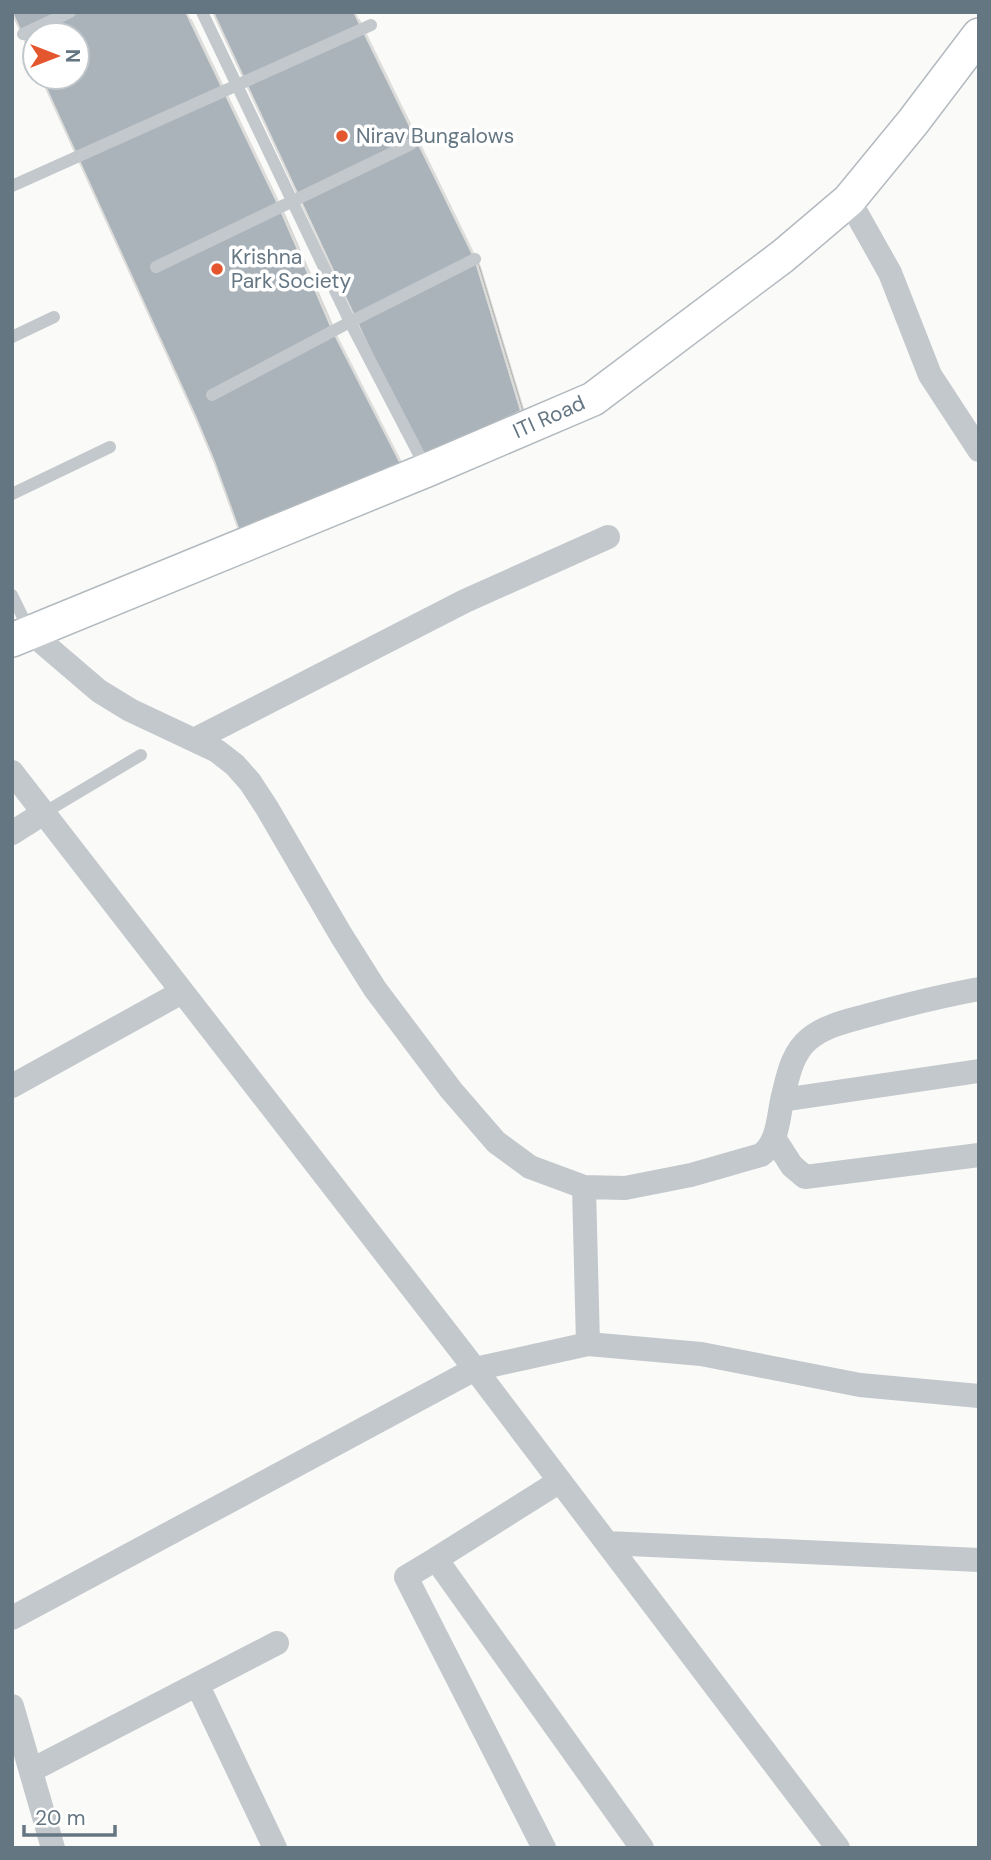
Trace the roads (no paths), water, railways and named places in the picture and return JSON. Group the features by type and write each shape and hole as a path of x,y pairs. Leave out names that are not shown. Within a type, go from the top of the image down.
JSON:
{"main road":[{"name":"ITI Road","path":"21,636 593,399 783,256 849,200 979,35"}],"street":[{"path":"849,200 890,273 930,375 979,450"},
{"path":"194,740 465,601 608,537"},
{"path":"21,636 130,710 216,751 235,765 250,782 375,989 451,1090 496,1142 530,1167 584,1187 625,1188 691,1175 761,1155 767,1151 774,1138 792,1065 799,1050 809,1039 830,1026 930,998 979,989"},
{"path":"12,772 475,1369 838,1848"},
{"path":"12,833 42,814"},
{"path":"12,1086 181,992"},
{"path":"782,1100 979,1071"},
{"path":"774,1138 792,1166 805,1177 979,1155"},
{"path":"584,1187 589,1344"},
{"path":"12,1618 475,1369 589,1344 701,1354 860,1385 979,1396"},
{"path":"544,1848 406,1577 560,1481"},
{"path":"607,1543 979,1560"},
{"path":"436,1559 642,1848"},
{"path":"32,1770 277,1643"},
{"path":"198,1686 275,1848"},
{"path":"12,1706 53,1848"}],"lane":[{"path":"51,21 70,12"},
{"path":"202,12 350,322 427,470"},
{"path":"12,186 371,25"},
{"path":"156,267 411,144"},
{"path":"212,395 475,259"},
{"path":"12,337 54,317"},
{"path":"12,494 110,447"},
{"path":"12,595 21,636"},
{"path":"42,814 141,755"}],"place":[{"name":"Nirav Bungalows","path":"342,136"},
{"name":"Krishna Park Society","path":"217,269"}]}
